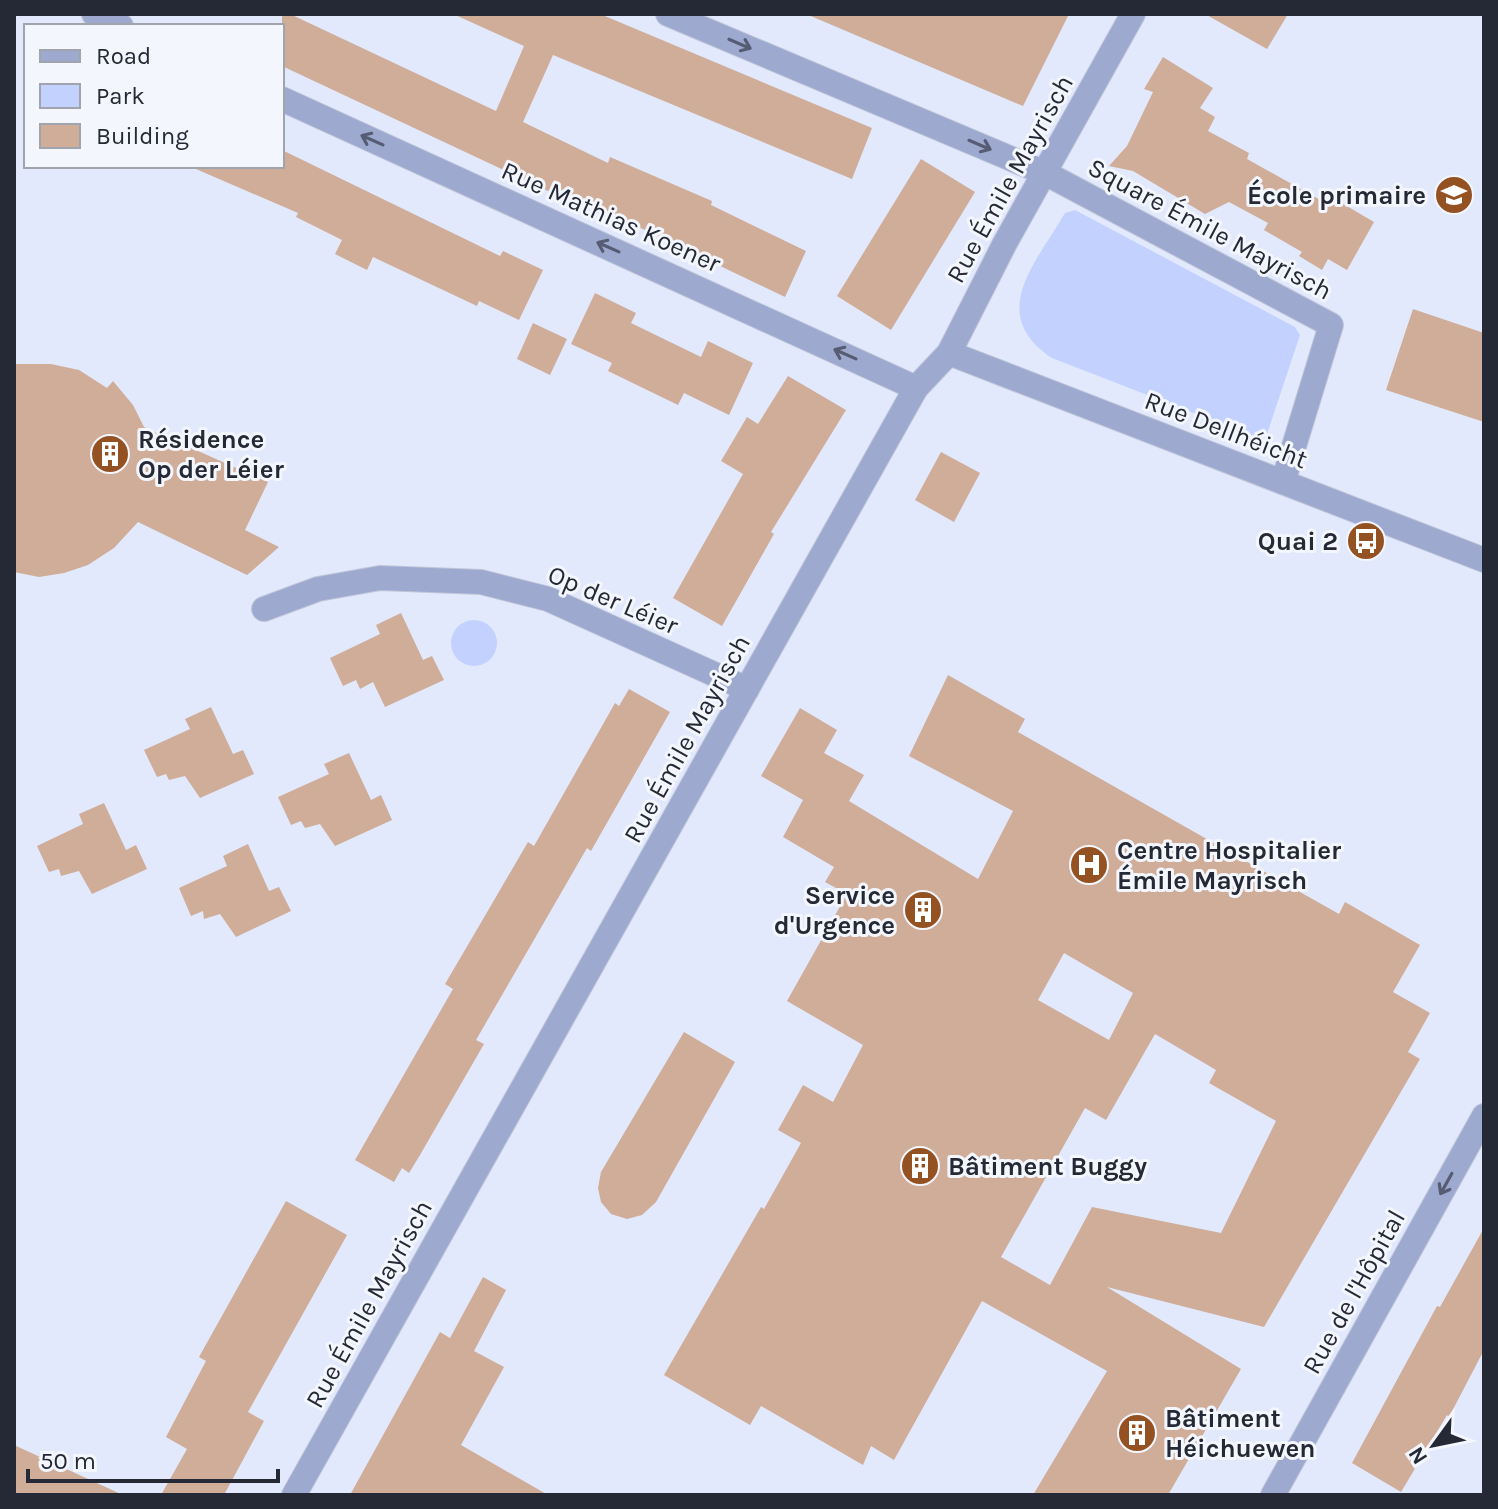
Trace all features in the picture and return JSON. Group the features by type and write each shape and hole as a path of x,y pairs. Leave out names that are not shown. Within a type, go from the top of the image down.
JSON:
{"street":[{"path":"94,14 116,24"},
{"path":"668,14 1045,173"},
{"name":"Rue Émile Mayrisch","path":"294,1495 916,388 949,353 1133,14"},
{"name":"Rue Mathias Koener","path":"284,100 916,388"},
{"name":"Square Émile Mayrisch","path":"1045,173 1331,325 1283,482"},
{"name":"Rue Dellhéicht","path":"949,353 1484,560"},
{"name":"Op der Léier","path":"264,609 318,589 380,578 481,582 548,599 747,689"},
{"name":"Rue de l'Hôpital","path":"1273,1495 1484,1116"}],"green space":[{"path":"1075,210 1295,327 1300,335 1267,434 1258,438 1052,358 1032,341 1022,324 1019,306 1023,288 1065,213"},
{"path":"474,620 490,627 497,643 490,659 474,666 458,659 451,643 458,627"}],"building":[{"path":"282,14 290,14 496,111 524,46 453,14 600,14 872,128 852,179 553,55 523,122 608,163 610,157 712,201 711,205 806,251 785,297 624,220 565,193 563,198 284,67"},
{"path":"806,14 1069,14 1023,106"},
{"path":"1205,14 1288,14 1267,49"},
{"path":"1163,57 1213,88 1200,108 1215,117 1208,131 1249,153 1247,159 1324,202 1328,195 1374,222 1347,270 1328,259 1322,270 1299,256 1302,252 1264,230 1268,223 1229,202 1205,214 1133,171 1109,166 1127,146 1153,92 1144,89"},
{"path":"284,151 500,256 503,251 543,270 519,320 479,301 477,306 373,257 367,270 335,254 342,240 296,217 298,213 194,168 284,168"},
{"path":"921,159 975,192 891,330 837,296"},
{"path":"595,293 636,313 631,323 701,357 708,341 753,363 729,415 684,393 678,405 608,371 612,363 571,344"},
{"path":"1413,309 1484,333 1484,422 1386,390"},
{"path":"533,323 567,339 550,375 517,359"},
{"name":"Résidence Op der Léier","path":"14,364 51,364 79,370 107,388 113,381 133,405 144,427 268,482 245,530 279,547 247,575 138,522 114,548 88,565 39,577 14,572"},
{"path":"788,376 846,410 771,532 774,534 722,626 673,598 743,474 721,461 747,417 758,424"},
{"path":"941,452 980,473 954,522 915,500"},
{"path":"401,613 423,660 432,656 444,680 385,707 373,682 360,689 356,680 343,686 330,658 380,634 376,625"},
{"path":"948,675 1025,719 1018,732 1339,914 1345,902 1420,945 1393,992 1430,1013 1408,1052 1420,1059 1264,1327 1107,1287 1241,1369 1168,1495 1033,1495 1107,1371 982,1301 894,1460 871,1446 863,1465 761,1406 750,1425 664,1375 801,1143 778,1130 803,1085 833,1102 863,1045 787,1001 847,894 825,882 834,867 783,837 803,800 761,776 800,708 837,730 824,753 864,775 849,801 978,879 1013,811 909,756","holes":["1064,953 1133,993 1109,1040 1038,1000","1155,1034 1216,1070 1209,1083 1276,1121 1221,1233 1092,1207 1050,1285 1001,1257 1085,1108 1106,1120"]},
{"path":"629,689 670,712 591,851 587,848 476,1040 484,1044 420,1155 409,1173 402,1168 394,1182 355,1160 453,989 445,984 528,842 534,846 615,703 619,706"},
{"path":"211,707 233,754 243,750 254,774 200,798 185,776 169,780 166,774 157,777 144,750 190,729 185,719"},
{"path":"349,753 371,800 381,795 392,820 335,846 320,824 305,828 301,821 291,825 278,797 329,774 324,764"},
{"path":"104,803 126,850 136,845 147,869 92,894 79,871 61,876 59,869 49,872 37,846 83,824 79,814"},
{"path":"248,844 269,891 279,887 291,911 236,937 220,914 204,919 203,911 191,916 179,888 227,866 223,856"},
{"path":"684,1032 735,1062 656,1202 642,1215 627,1219 611,1214 601,1202 598,1188 601,1172"},
{"path":"286,1201 347,1235 248,1412 264,1421 224,1495 161,1495 187,1449 166,1437 206,1361 199,1357"},
{"path":"1484,1228 1484,1350 1449,1417 1447,1415 1401,1492 1352,1463 1437,1306 1440,1307"},
{"path":"483,1277 506,1290 474,1351 504,1367 461,1445 548,1495 350,1495 440,1332 450,1338"},
{"path":"14,1445 123,1495 14,1495"}],"place":[{"name":"École primaire","path":"1454,195"},
{"name":"Résidence Op der Léier","path":"110,454"},
{"name":"Quai 2","path":"1366,541"},
{"name":"Centre Hospitalier Émile Mayrisch","path":"1089,865"},
{"name":"Service d'Urgence","path":"923,910"},
{"name":"Bâtiment Buggy","path":"920,1166"},
{"name":"Bâtiment Héichuewen","path":"1137,1433"}]}
